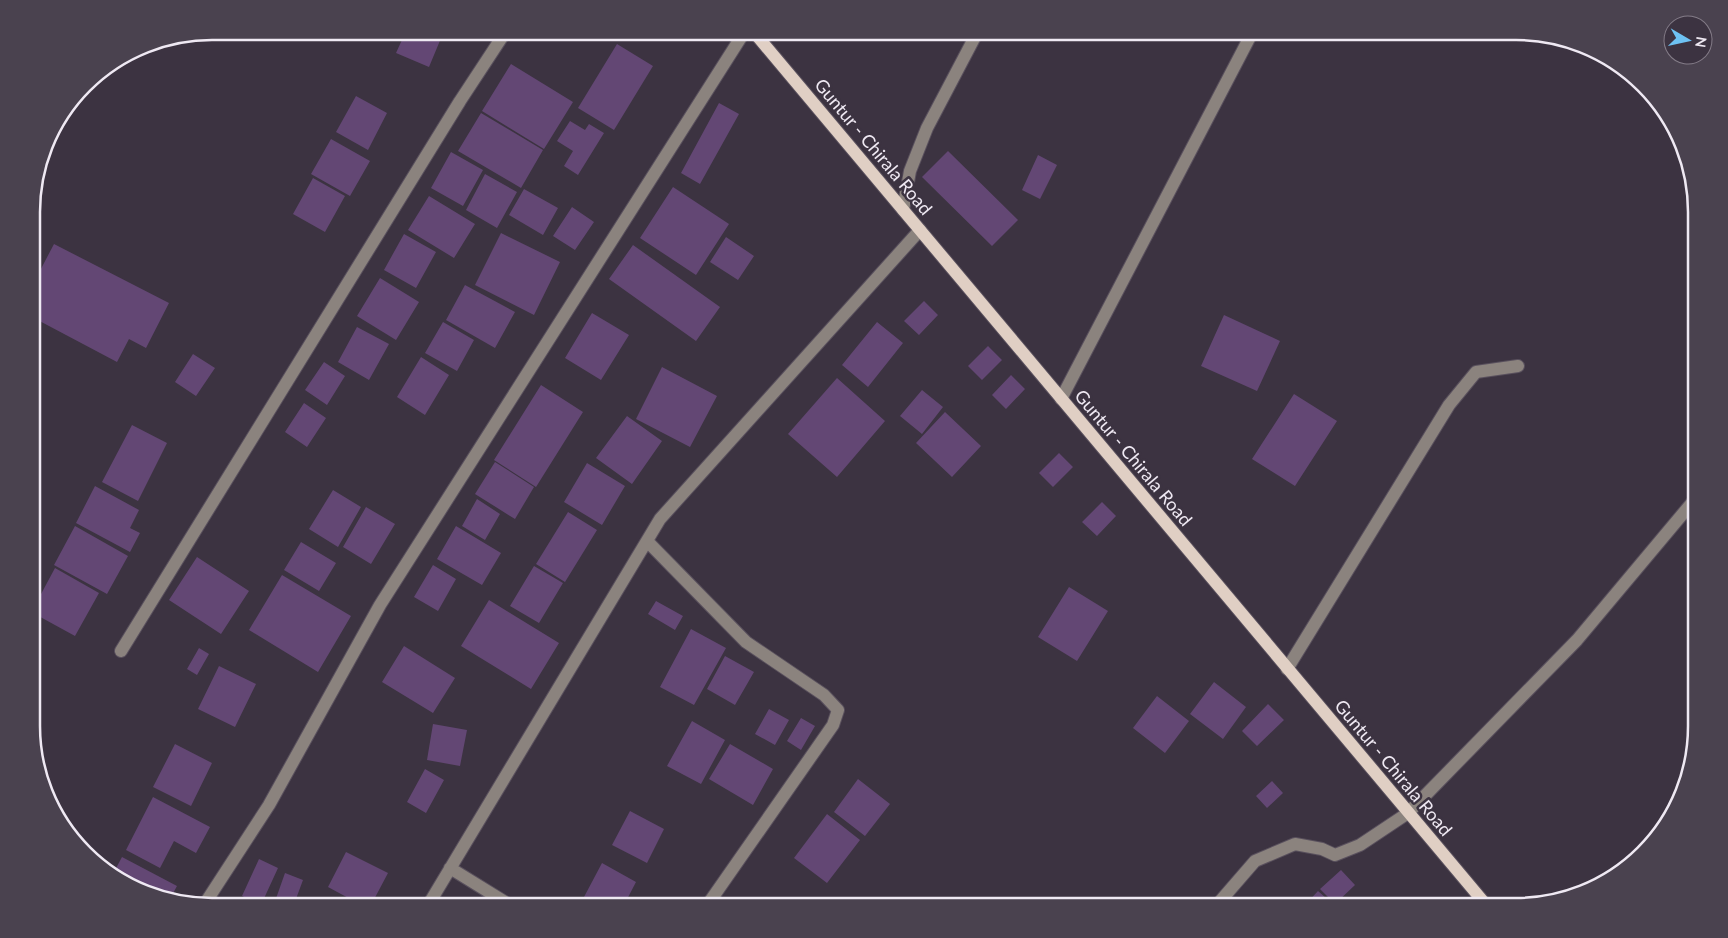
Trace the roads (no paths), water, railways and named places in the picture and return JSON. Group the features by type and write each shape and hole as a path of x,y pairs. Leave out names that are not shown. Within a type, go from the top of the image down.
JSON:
{"main road":[{"name":"Guntur - Chirala Road","path":"761,40 1480,898"}],"street":[{"path":"121,651 434,142 500,40"},
{"path":"209,898 269,804 380,605 739,40"},
{"path":"903,210 910,171 927,128 973,40"},
{"path":"1061,399 1248,40"},
{"path":"432,898 660,519 920,230"},
{"path":"1287,669 1449,405 1476,372 1518,366"},
{"path":"1223,898 1255,861 1295,844 1322,849 1335,855 1360,845 1408,813 1578,640 1688,508"},
{"path":"647,541 746,642 824,695 838,710 833,725 712,898"},
{"path":"450,868 498,898"}]}
